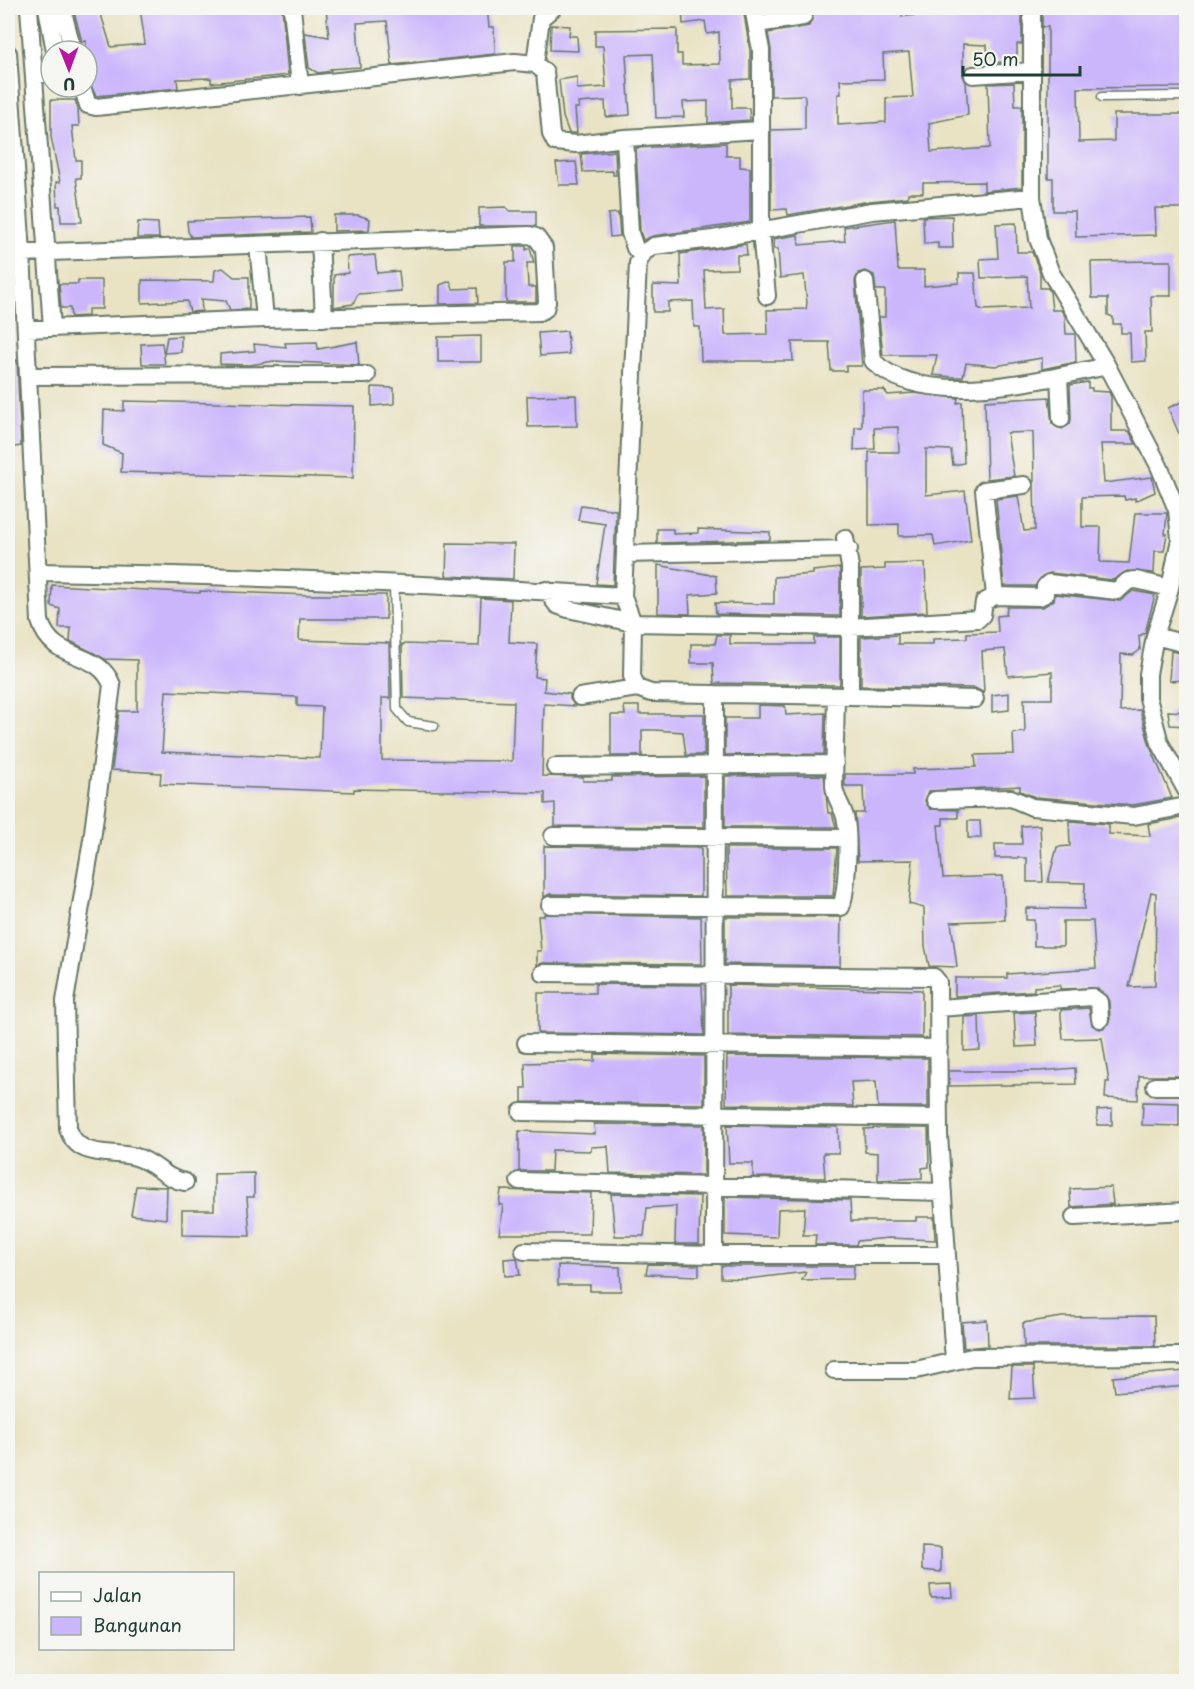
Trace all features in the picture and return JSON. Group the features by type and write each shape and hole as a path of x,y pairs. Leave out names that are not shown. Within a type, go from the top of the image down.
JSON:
{"street":[{"path":"29,8 52,328"},
{"path":"47,8 53,39"},
{"path":"62,8 70,39"},
{"path":"292,8 300,86"},
{"path":"535,64 541,18 553,8"},
{"path":"1032,8 1032,197 1038,239 1051,273 1107,366 1168,488 1177,510 1183,539 1155,636 1148,674 1152,718 1160,743 1186,790"},
{"path":"767,296 761,231 762,69 755,16 803,17"},
{"path":"8,53 22,253 40,621 44,633 55,646 99,666 108,675 112,685 92,840 65,1001 68,1128 77,1144 88,1151 137,1157 172,1180 185,1182"},
{"path":"85,99 86,102 96,107 515,62 535,64 545,72 550,134 555,142 576,144 625,138 761,130"},
{"path":"973,75 1032,71"},
{"path":"34,75 39,74"},
{"path":"625,138 630,233 634,248 641,255 635,331 623,596 633,623 632,676 636,688"},
{"path":"641,255 654,246 761,231 872,211 1032,197"},
{"path":"22,253 529,236 536,237 544,248 547,302 545,309 539,312 265,319 26,329"},
{"path":"320,242 324,318"},
{"path":"258,245 265,319"},
{"path":"865,281 873,361 893,376 946,389 977,388 1059,376 1107,366"},
{"path":"28,376 367,375"},
{"path":"1059,376 1061,419"},
{"path":"995,596 984,490 1024,485"},
{"path":"550,905 830,909 841,907 847,838 846,818 834,794 835,764 850,627 847,544 625,554"},
{"path":"39,572 186,574 546,590 623,596"},
{"path":"546,590 557,604 568,609 633,623 850,627 978,619 982,615 984,602 995,596 1039,597 1043,596 1049,584 1117,591 1128,581 1136,580 1170,588"},
{"path":"1155,636 1186,644"},
{"path":"580,697 636,688 651,693 975,699"},
{"path":"714,1255 715,694"},
{"path":"555,767 835,764"},
{"path":"935,800 1011,798 1032,807 1134,816 1186,806"},
{"path":"553,836 847,838"},
{"path":"543,973 934,977 938,982 939,1118 954,1361"},
{"path":"939,1008 1092,997 1099,1002 1100,1019"},
{"path":"526,1043 939,1048"},
{"path":"1155,1086 1186,1086"},
{"path":"521,1112 939,1118"},
{"path":"519,1181 714,1184 943,1192"},
{"path":"1074,1217 1186,1211"},
{"path":"524,1251 714,1255 947,1255"},
{"path":"834,1370 916,1370 972,1357 1186,1356"}],"lane":[{"path":"1102,97 1186,96"},
{"path":"394,584 397,709 408,722 434,726"}],"building":[{"path":"73,8 99,8 111,47 145,44 140,8 282,8 288,75 211,83 211,78 177,79 178,88 99,96 99,39 81,39"},
{"path":"326,8 414,8 414,11 466,11 466,8 487,8 489,27 494,27 495,54 392,65 387,21 357,23 360,67 330,69 331,71 318,73 309,68 305,33 329,37"},
{"path":"682,8 743,8 750,51 750,79 732,80 732,108 749,108 750,120 708,123 708,101 683,102 684,117 656,118 653,54 626,55 630,115 606,117 605,101 578,103 579,108 575,108 577,133 569,133 563,117 559,80 577,77 577,89 606,87 603,46 595,46 595,30 677,29 677,54 682,54 682,65 720,64 719,32 707,34 705,21 683,24"},
{"path":"764,8 796,8 764,12"},
{"path":"807,8 902,8 902,17 936,11 936,8 1022,8 1022,44 1017,44 1017,61 988,63 987,45 963,44 963,76 966,82 968,115 929,123 931,152 990,148 988,84 1014,83 1015,106 1022,106 1022,187 984,191 984,182 923,183 923,193 908,193 908,197 788,215 787,209 771,210 771,130 805,129 805,98 804,95 771,96 771,50 768,33 809,26 813,16","holes":["909,52 913,97 886,98 886,122 838,125 840,80 884,79 883,54"]},
{"path":"1042,8 1186,8 1186,87 1078,88 1079,142 1114,141 1114,114 1186,114 1186,208 1155,208 1156,235 1076,237 1075,211 1053,211 1053,178 1048,178 1048,27 1042,27"},
{"path":"551,25 570,26 569,36 577,36 578,51 550,50"},
{"path":"51,100 75,100 78,109 79,126 72,126 76,160 81,160 81,178 76,178 82,222 61,222 60,206 57,206 56,182 60,182 51,137"},
{"path":"726,143 726,156 740,156 740,167 750,168 750,222 653,236 643,240 640,231 636,148"},
{"path":"615,151 616,175 613,175 613,171 583,172 581,154"},
{"path":"576,162 579,185 559,185 556,163"},
{"path":"506,207 510,211 536,211 536,226 479,226 479,208"},
{"path":"618,213 620,236 610,237 608,214"},
{"path":"334,215 358,215 370,219 369,230 334,231"},
{"path":"952,216 953,248 938,248 938,243 924,244 923,217"},
{"path":"310,217 311,232 191,237 187,221"},
{"path":"895,220 898,270 924,270 924,286 959,283 959,273 975,273 978,308 983,310 1029,308 1027,276 981,278 980,259 998,258 996,224 1016,223 1017,252 1032,252 1040,272 1040,288 1048,288 1052,310 1061,310 1065,316 1066,334 1075,334 1076,362 1042,369 1042,358 995,366 966,363 963,377 953,377 933,375 937,355 883,355 879,317 885,317 885,290 876,290 874,275 865,271 858,273 855,281 862,366 846,366 846,371 831,371 829,342 792,342 793,361 701,361 700,327 694,327 693,301 668,302 668,312 653,312 653,285 681,286 680,254 746,244 747,255 737,255 737,269 704,270 706,310 724,309 725,335 768,334 767,310 806,309 807,303 804,275 780,278 778,249 774,249 773,239 798,235 799,245 845,241 844,227"},
{"path":"138,222 158,223 159,238 137,238"},
{"path":"515,246 526,246 526,250 530,248 534,263 527,263 528,287 536,287 536,302 506,302 506,262 515,262"},
{"path":"375,255 377,273 399,271 401,291 358,294 353,304 334,307 334,275 348,273 347,257"},
{"path":"1171,261 1171,296 1151,296 1152,332 1145,332 1146,361 1131,362 1130,333 1121,333 1121,324 1113,324 1113,317 1108,315 1108,298 1092,298 1091,262"},
{"path":"223,268 234,277 249,277 249,309 230,310 226,301 201,299 202,311 190,312 187,301 142,303 142,280 214,281 215,270"},
{"path":"78,280 102,280 102,309 88,309 88,316 71,317 70,308 61,308 59,284 78,284"},
{"path":"450,281 453,289 477,288 478,303 440,304 440,285"},
{"path":"567,331 569,354 540,356 538,333"},
{"path":"181,336 181,352 164,353 167,337"},
{"path":"481,336 481,362 438,362 438,337"},
{"path":"317,342 318,349 357,342 359,365 274,361 250,365 220,364 220,354 255,351 254,344 286,347 285,343"},
{"path":"162,343 165,364 142,364 141,344"},
{"path":"17,360 21,446 8,448 8,361"},
{"path":"1088,382 1088,388 1092,388 1092,391 1109,392 1111,431 1129,431 1136,444 1101,444 1104,483 1152,477 1155,492 1135,501 1135,498 1125,500 1124,496 1082,497 1082,527 1101,527 1100,562 1129,563 1135,513 1167,513 1164,551 1155,551 1154,573 1127,571 1113,580 1050,573 1042,576 1035,586 1004,586 996,499 1018,496 1024,531 1035,530 1033,432 1007,433 1014,476 987,479 985,401 1049,397 1052,424 1062,429 1070,424 1071,419 1070,385"},
{"path":"372,387 394,388 394,404 372,406"},
{"path":"862,390 884,390 888,395 914,393 958,398 957,403 962,402 964,463 953,465 951,450 926,449 926,495 965,491 971,540 935,546 933,535 899,536 899,524 869,525 869,452 899,452 898,427 874,428 875,449 854,450 855,427 862,427"},
{"path":"576,395 577,426 528,427 527,396"},
{"path":"1186,400 1186,450 1168,408"},
{"path":"124,401 354,406 353,478 121,472 122,453 103,445 104,410 124,411"},
{"path":"581,505 616,510 613,585 596,584 605,524 578,520"},
{"path":"657,529 673,529 673,534 698,533 698,529 770,532 770,540 657,543"},
{"path":"447,543 514,544 513,579 446,576"},
{"path":"925,563 927,612 861,616 861,570 885,569 885,564"},
{"path":"658,565 716,576 717,593 689,595 690,614 658,613"},
{"path":"840,568 840,616 716,614 715,603 774,604 774,577 813,574 813,571"},
{"path":"52,585 200,593 200,591 386,595 386,619 300,619 299,640 389,643 390,698 382,698 382,760 512,761 514,702 403,698 402,644 479,646 481,598 511,600 509,642 537,644 535,677 545,678 544,691 570,694 570,699 575,706 544,704 542,776 583,777 583,781 612,781 612,777 704,776 704,827 555,826 555,803 545,804 545,793 354,789 354,792 160,784 161,773 112,770 119,711 137,711 137,660 105,659 70,641 71,628 59,628 60,609 51,606","holes":["166,691 297,697 297,706 322,707 320,758 162,752"]},
{"path":"1133,591 1155,595 1145,633 1139,636 1140,650 1133,655 1121,654 1120,711 1140,710 1150,746 1172,798 1133,805 1035,797 1020,791 1020,786 929,791 925,801 930,809 958,810 958,818 943,818 943,825 938,825 943,878 1003,876 1005,920 951,922 957,967 929,966 925,946 924,908 909,904 913,860 858,861 855,813 864,813 863,786 845,786 845,774 913,774 913,769 976,767 975,755 1014,754 1013,733 1025,732 1024,699 1052,699 1052,672 1008,676 1005,649 982,651 984,693 975,688 861,686 861,637 898,635 898,644 933,644 933,639 967,638 967,633 998,632 997,616 1006,615 1007,607 1043,607 1054,600 1055,594 1120,601"},
{"path":"717,635 730,635 730,644 814,644 814,637 840,637 840,685 714,683 713,663 691,663 691,644 715,644"},
{"path":"1171,651 1186,654 1186,680 1169,681"},
{"path":"1009,693 1009,710 992,712 992,695"},
{"path":"758,705 785,706 786,715 825,713 824,754 725,755 725,718 758,718"},
{"path":"624,706 639,706 639,714 704,714 704,755 686,755 683,732 642,730 642,756 611,756 611,715 625,715"},
{"path":"1168,711 1186,712 1186,726 1170,725"},
{"path":"824,775 828,813 832,813 836,827 725,827 725,776"},
{"path":"1186,817 1186,1076 1139,1076 1138,1100 1105,1098 1106,1082 1109,1082 1102,1038 1063,1039 1061,1016 1061,1010 1089,1008 1092,1025 1100,1029 1106,1027 1110,1019 1109,1001 1097,988 1060,989 1060,985 1034,987 1034,991 955,996 955,978 1007,978 1007,974 1096,968 1093,921 1063,921 1063,946 1034,946 1034,920 1026,920 1026,908 1084,909 1085,883 1048,882 1057,847 1070,846 1069,821 1109,824 1109,834 1150,836 1148,824","holes":["1151,892 1156,893 1155,986 1129,987"]},
{"path":"968,821 980,821 981,838 968,838"},
{"path":"1040,825 1043,882 1027,882 1027,858 995,858 995,844 1022,844 1021,826"},
{"path":"544,846 701,848 701,896 550,894 544,897"},
{"path":"726,848 837,848 833,896 727,896"},
{"path":"544,914 701,917 702,964 543,963 537,965 537,951 541,951 538,916 544,916"},
{"path":"725,917 841,917 840,966 725,964"},
{"path":"595,984 702,985 704,1035 538,1033 538,993 595,993"},
{"path":"728,985 922,990 922,1037 728,1035"},
{"path":"1035,1012 1037,1046 1016,1047 1014,1013"},
{"path":"979,1016 980,1050 964,1051 964,1017"},
{"path":"595,1054 704,1056 704,1104 522,1102 522,1088 526,1088 525,1063 595,1061"},
{"path":"727,1056 928,1058 928,1107 878,1107 876,1081 851,1082 853,1106 726,1104"},
{"path":"1075,1068 1076,1084 949,1086 949,1071 1039,1071"},
{"path":"1143,1102 1179,1103 1179,1126 1142,1125"},
{"path":"1112,1109 1112,1125 1097,1125 1097,1110"},
{"path":"594,1124 704,1125 704,1175 610,1173 608,1146 591,1147 591,1151 552,1150 551,1171 519,1171 519,1131 595,1134"},
{"path":"727,1125 838,1127 839,1153 823,1153 825,1178 753,1177 753,1163 729,1163"},
{"path":"928,1128 929,1167 922,1168 922,1178 878,1180 878,1153 865,1152 864,1129"},
{"path":"254,1173 254,1197 247,1197 250,1236 182,1235 182,1210 214,1210 214,1174"},
{"path":"136,1186 167,1187 166,1219 131,1215"},
{"path":"1111,1187 1113,1204 1071,1207 1070,1189"},
{"path":"501,1190 591,1193 590,1234 499,1234 503,1205 499,1205"},
{"path":"611,1194 700,1196 699,1244 675,1244 676,1206 647,1208 644,1236 615,1236"},
{"path":"725,1197 850,1200 851,1221 916,1221 916,1217 934,1217 935,1240 889,1238 857,1241 856,1245 815,1245 816,1235 803,1235 805,1208 778,1209 777,1237 725,1235"},
{"path":"517,1258 520,1275 505,1276 504,1259"},
{"path":"648,1264 699,1265 699,1276 646,1274"},
{"path":"558,1265 620,1267 621,1291 590,1291 590,1285 558,1285"},
{"path":"721,1266 854,1266 853,1279 802,1280 806,1272 747,1279 721,1278"},
{"path":"1154,1316 1155,1346 1024,1346 1023,1323 1062,1317"},
{"path":"987,1320 988,1346 964,1348 962,1322"},
{"path":"1012,1367 1033,1367 1035,1398 1010,1399"},
{"path":"1186,1371 1186,1386 1115,1392 1113,1377"},
{"path":"922,1547 941,1548 941,1572 922,1570"},
{"path":"951,1584 952,1597 931,1598 930,1585"}]}
